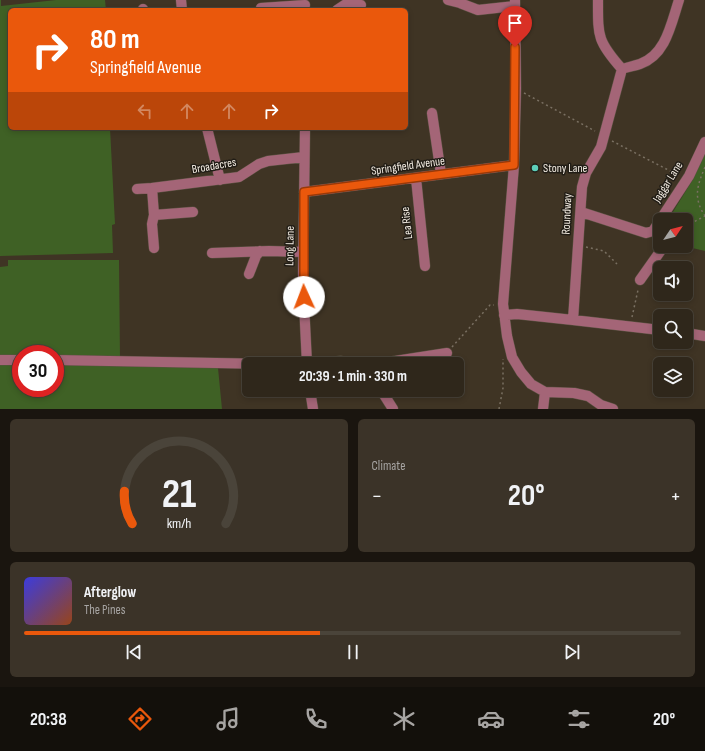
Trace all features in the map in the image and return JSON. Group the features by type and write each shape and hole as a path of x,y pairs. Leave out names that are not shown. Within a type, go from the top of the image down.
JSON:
{"street":[{"path":"448,0 478,10 515,3 516,88 514,165 503,304 507,336 512,356 521,372 531,384 546,392 574,393 588,396 601,405 613,409"},
{"path":"598,0 598,30 602,43 608,54 622,69 640,64 651,58 661,49 666,40 679,0"},
{"path":"340,8 346,4 361,5"},
{"path":"261,8 306,5"},
{"name":"Roundway","path":"574,320 582,187 586,173 601,147 622,69"},
{"path":"432,113 441,174"},
{"path":"208,130 220,180"},
{"name":"Long Lane","path":"304,130 303,283 307,357"},
{"name":"Jaggar Lane","path":"668,213 689,176 705,142"},
{"name":"Broadacres","path":"137,189 239,177 259,164 268,161 304,157"},
{"name":"Springfield Avenue","path":"304,192 514,165"},
{"name":"Lea Rise","path":"416,178 425,266"},
{"path":"152,188 154,248"},
{"path":"154,215 193,212"},
{"name":"Jaggar Lane","path":"581,212 646,233 653,234"},
{"path":"212,253 260,251 303,252"},
{"path":"249,274 256,256 260,251"},
{"path":"640,280 659,253"},
{"path":"504,315 517,314 653,329"},
{"path":"693,334 705,336"},
{"path":"421,357 447,353"},
{"path":"0,360 12,360"},
{"path":"64,360 242,364"},
{"path":"543,409 546,392"},
{"path":"311,397 312,409"},
{"path":"385,397 393,409"}],"path":[{"path":"693,222 705,216 698,206 698,184 705,167"},
{"path":"579,245 604,251 617,264"},
{"path":"630,327 640,280"},
{"path":"447,353 490,305 503,304"},
{"path":"498,409 503,388 502,353"}],"green space":[{"path":"0,0 1,6 56,0 105,0 106,8 8,8 8,130 110,130 115,224 112,225 113,253 0,256"},
{"path":"705,153 705,251 693,248 693,213 672,213 692,181"},
{"path":"8,260 119,260 120,359 64,358 64,345 12,345 12,358 0,357 0,267 8,266"},
{"path":"0,362 12,363 12,397 64,397 64,364 218,368 222,409 0,409"}],"place":[{"name":"Stony Lane","path":"535,168"}],"route":[{"path":"304,297 304,192 514,165 516,88 515,47"}]}
